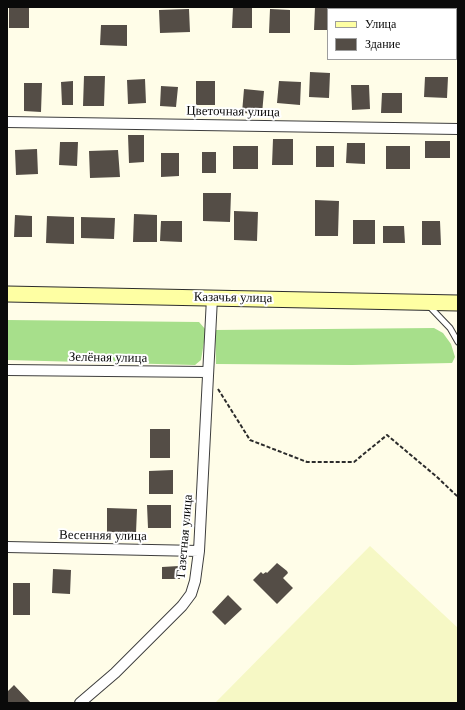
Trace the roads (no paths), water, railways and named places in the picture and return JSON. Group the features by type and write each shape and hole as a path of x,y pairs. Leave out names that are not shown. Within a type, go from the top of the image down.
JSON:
{"main road":[{"name":"Казачья улица","path":"7,294 458,303"}],"street":[{"name":"Цветочная улица","path":"7,122 458,128"},
{"name":"Газетная улица","path":"80,703 115,673 182,606 191,594 195,581 199,551 212,298"},
{"name":"Зелёная улица","path":"7,370 208,372"},
{"name":"Весенняя улица","path":"7,547 199,551"}],"lane":[{"path":"426,302 450,328 458,342"}]}
